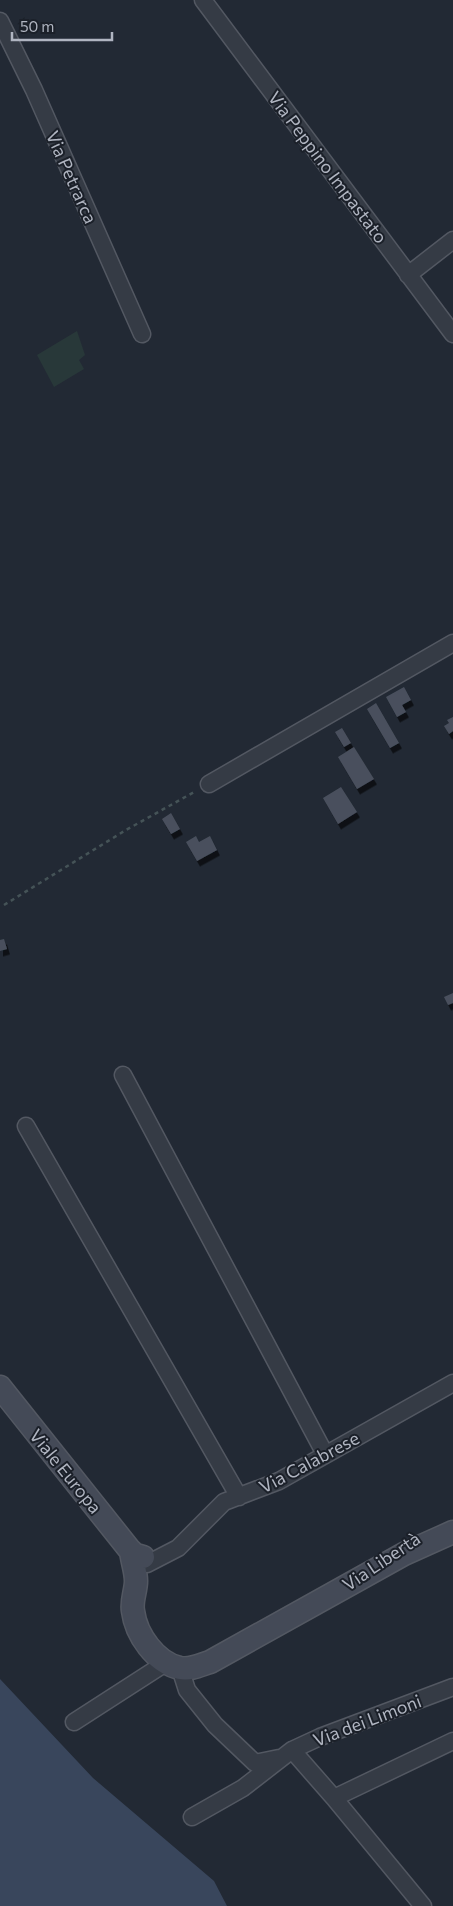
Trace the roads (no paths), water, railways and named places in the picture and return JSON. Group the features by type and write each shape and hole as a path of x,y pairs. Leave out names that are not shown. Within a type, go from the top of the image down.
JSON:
{"street":[{"name":"Via Peppino Impastato","path":"203,0 453,334"},
{"name":"Via Petrarca","path":"0,20 34,90 142,334"},
{"path":"408,274 453,240"},
{"path":"209,784 453,643"},
{"path":"123,1075 325,1454"},
{"path":"26,1126 238,1497"},
{"name":"Via Calabrese","path":"137,1563 178,1548 224,1502 279,1481 453,1383"},
{"name":"Viale Europa","path":"0,1387 137,1563"},
{"name":"Via Libertà","path":"336,1592 410,1537 453,1518"},
{"name":"Via Libertà","path":"173,1665 192,1668 210,1662 404,1554 453,1532"},
{"path":"137,1563 132,1599 133,1612 136,1625 144,1640 156,1654 173,1665 187,1690 215,1725 255,1762 287,1754"},
{"path":"144,1640 171,1652 185,1654 227,1652"},
{"path":"74,1722 173,1665"},
{"name":"Via dei Limoni","path":"287,1754 320,1737 453,1687"},
{"path":"334,1798 453,1741"},
{"path":"287,1754 334,1798 424,1906"},
{"path":"192,1817 243,1788 287,1754"}],"water":[{"path":"0,1679 93,1778 214,1881 227,1906 0,1906"}]}
